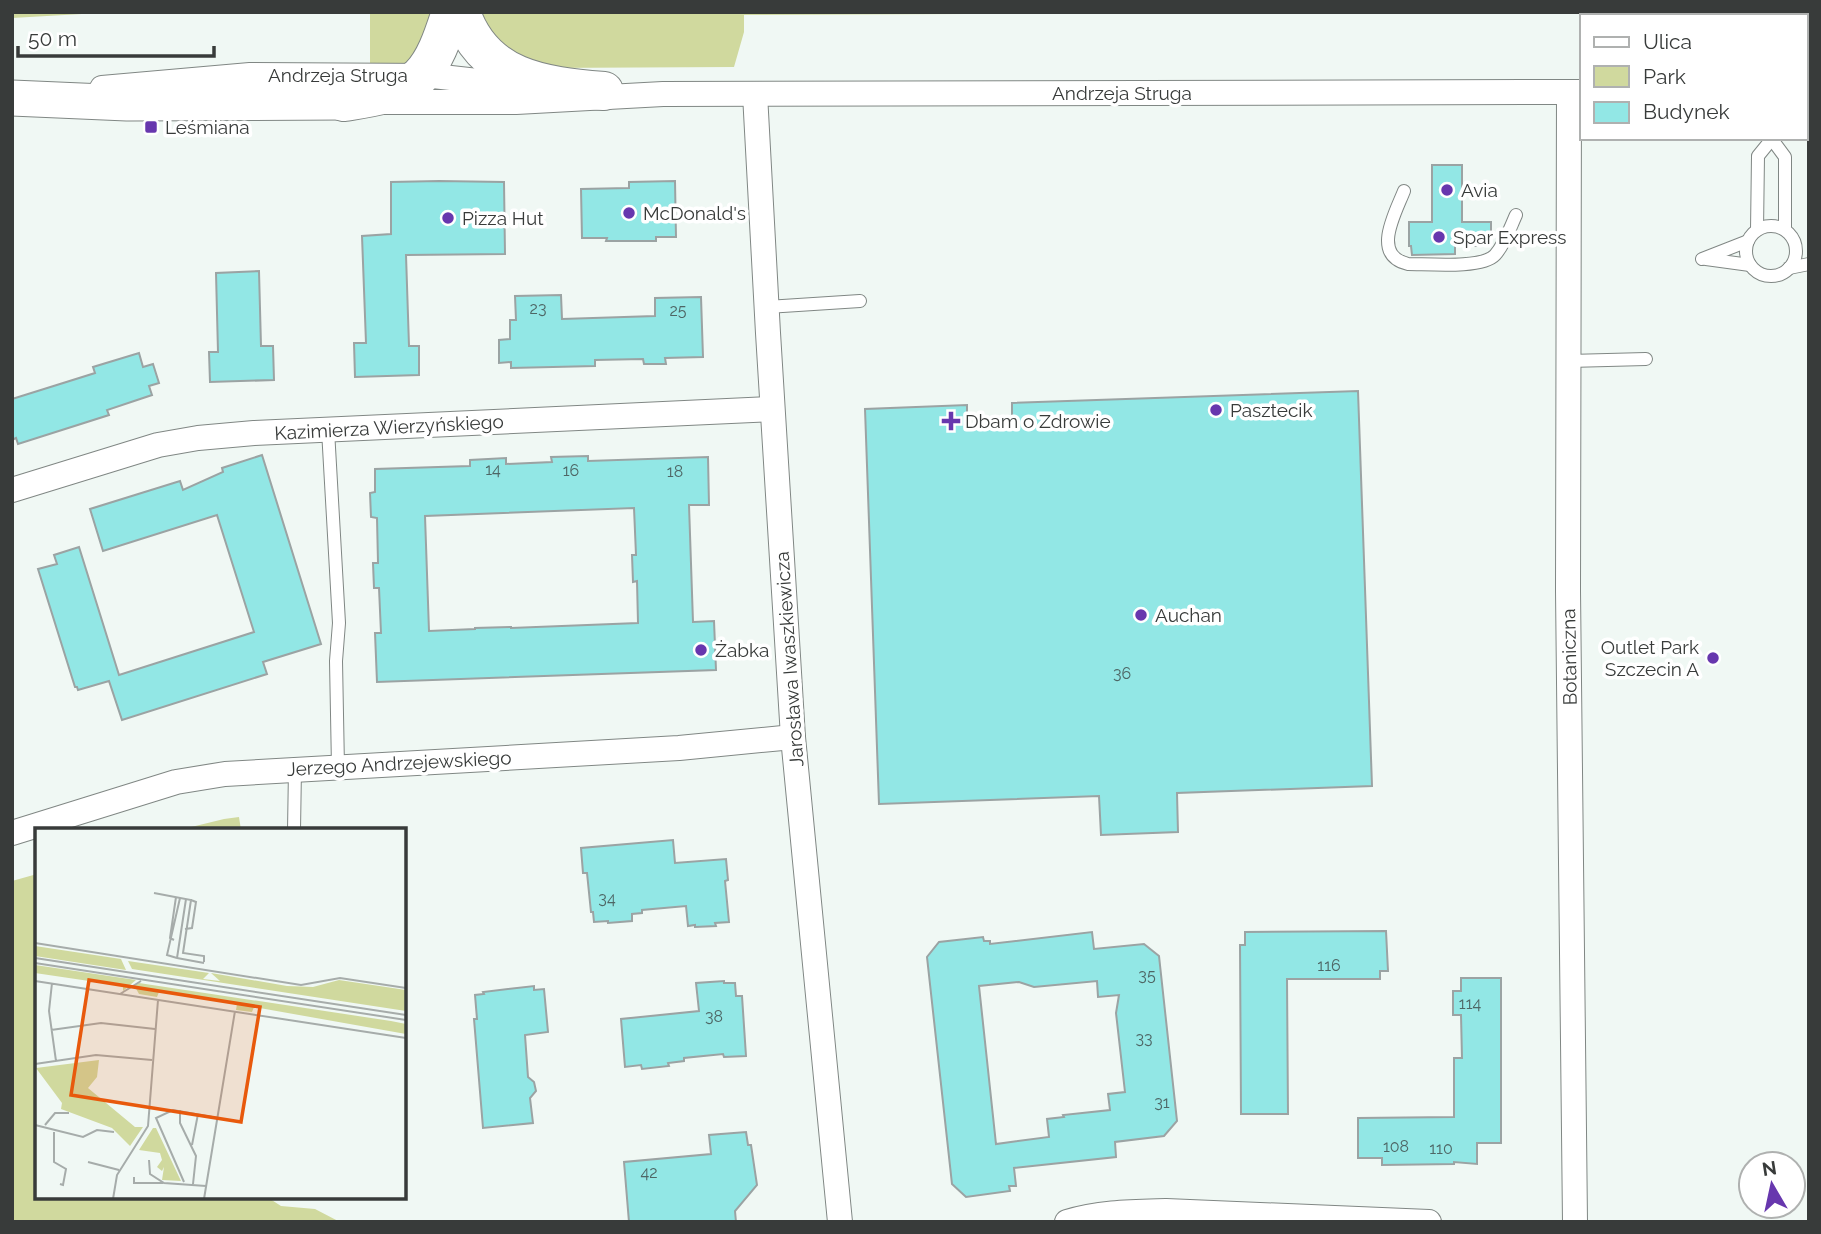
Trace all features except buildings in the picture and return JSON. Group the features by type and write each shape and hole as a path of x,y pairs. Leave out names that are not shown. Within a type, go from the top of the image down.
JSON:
{"main road":[{"path":"344,102 390,93 421,75 433,58 452,12"},
{"path":"461,12 476,43 502,68 515,75 543,83 604,91"}],"street":[{"name":"Andrzeja Struga","path":"12,96 227,76 421,75 528,87 663,94 1575,92"},
{"name":"Botaniczna","path":"1574,1222 1568,605 1569,362 1575,92"},
{"name":"Andrzeja Struga","path":"12,96 127,103 516,102 663,94"},
{"name":"Jarosława Iwaszkiewicza","path":"755,94 793,737 840,1222"},
{"name":"Kazimierza Wierzyńskiego","path":"12,491 158,445 220,436 772,409"},
{"name":"Jerzego Andrzejewskiego","path":"12,833 176,782 225,774 679,748 793,737"},
{"path":"1067,1222 1088,1216 1127,1212 1166,1216 1429,1222"}],"lane":[{"path":"1757,230 1758,156 1770,140"},
{"path":"1772,140 1785,157 1785,229"},
{"path":"1404,191 1387,239 1390,254 1398,262 1476,264 1488,261 1497,254 1517,215"},
{"path":"1767,226 1785,229 1794,239 1796,257 1789,268 1779,275 1760,274 1750,265 1746,254 1751,235 1767,226"},
{"path":"1748,241 1702,259 1750,265"},
{"path":"1796,245 1809,250"},
{"path":"1789,268 1809,264"},
{"path":"767,307 860,301"},
{"path":"1569,362 1646,359"},
{"path":"328,430 339,623 336,661 338,767"},
{"path":"295,769 295,828"}],"green space":[{"path":"12,12 435,12 412,64 370,64 370,13 82,14 12,18"},
{"path":"474,12 1453,12 744,15 744,32 734,67 540,68 495,47"},
{"path":"1809,12 1809,18 1807,14 1582,14"},
{"path":"239,817 241,828 187,828"},
{"path":"35,875 35,1199 270,1199 281,1206 315,1209 340,1222 12,1222 12,881"}],"place":[{"name":"Leśmiana","path":"151,127"},
{"name":"Avia","path":"1447,190"},
{"name":"McDonald's","path":"629,213"},
{"name":"Pizza Hut","path":"448,218"},
{"name":"Spar Express","path":"1439,237"},
{"name":"Pasztecik","path":"1216,410"},
{"name":"Dbam o Zdrowie","path":"951,421"},
{"name":"Auchan","path":"1141,615"},
{"name":"Żabka","path":"701,650"},
{"name":"Outlet Park Szczecin A","path":"1713,658"}]}
